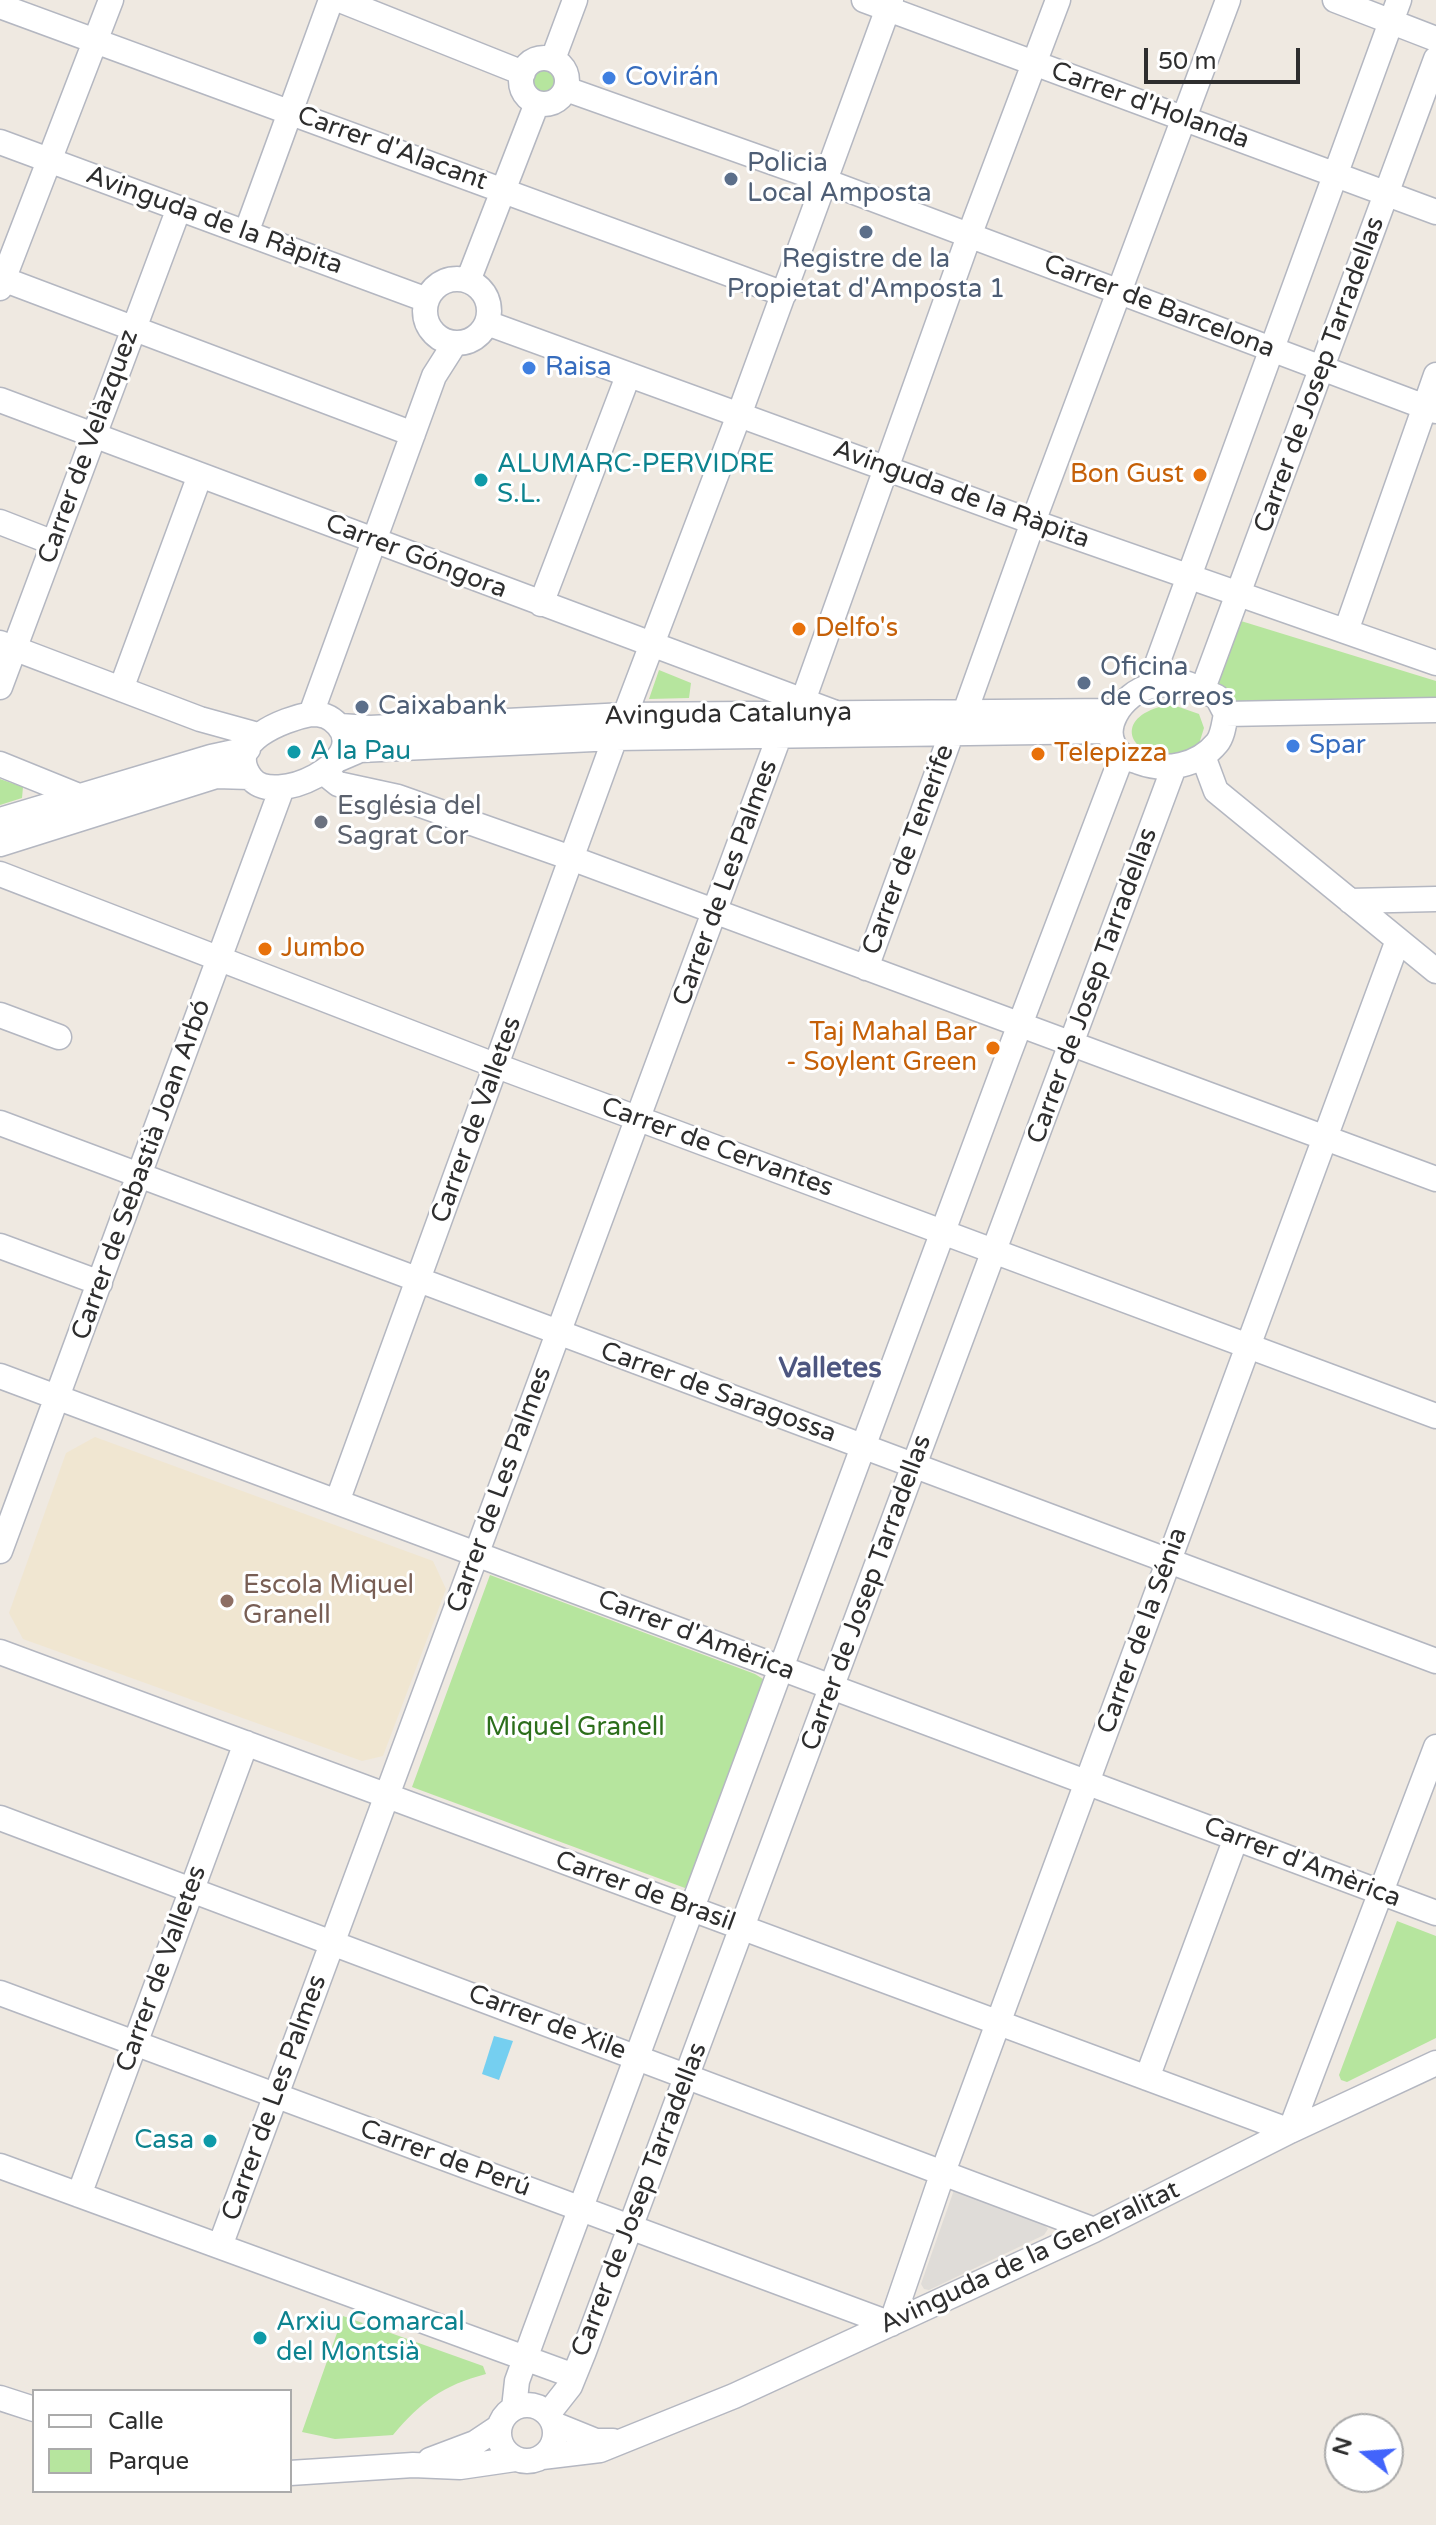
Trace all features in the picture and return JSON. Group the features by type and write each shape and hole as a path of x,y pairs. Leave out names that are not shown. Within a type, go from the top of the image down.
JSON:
{"street":[{"path":"111,0 1,282 134,328 413,434"},
{"path":"246,233 331,0"},
{"path":"340,0 523,73"},
{"path":"553,59 575,0"},
{"path":"800,706 969,236 1058,0"},
{"name":"Carrer de Tenerife","path":"866,968 1228,0"},
{"path":"1335,0 1395,11 1436,39"},
{"name":"Carrer d'Holanda","path":"881,3 1436,212"},
{"name":"Carrer de Valletes","path":"337,1502 571,858 784,294 825,181 881,3"},
{"name":"Carrer d'Alacant","path":"0,6 784,294"},
{"path":"1149,686 1395,11"},
{"path":"535,59 553,59 566,73 566,89 555,101 537,103 524,92 521,85 523,73 535,59"},
{"name":"Carrer de Josep Tarradellas","path":"1202,691 1436,59"},
{"name":"Carrer de Barcelona","path":"566,89 825,181 1430,408"},
{"path":"468,281 537,103"},
{"name":"Avinguda de la Ràpita","path":"0,142 427,300"},
{"name":"Carrer de Velàzquez","path":"0,687 7,646 54,543 179,208"},
{"path":"431,330 446,341 455,343 474,338 487,323 489,313 484,293 468,281 458,279 439,284 427,300 425,310 431,330 434,376"},
{"name":"Avinguda de la Ràpita","path":"487,323 1033,522 1436,663"},
{"path":"311,714 434,376 455,343"},
{"path":"1346,631 1430,408 1436,375"},
{"path":"541,604 628,376"},
{"name":"Carrer Góngora","path":"0,400 650,645 800,706 833,712"},
{"path":"121,689 200,475"},
{"path":"0,522 54,543"},
{"path":"7,646 253,742"},
{"path":"1188,684 1202,691 1217,697 1226,714 1220,741 1203,756 1174,767 1152,767 1122,756 1111,739 1113,721 1126,701 1149,686 1188,684"},
{"name":"Avinguda Catalunya","path":"340,726 620,726 800,706"},
{"path":"1226,714 1436,710"},
{"name":"Avinguda Catalunya","path":"833,712 958,722"},
{"path":"331,765 345,749 346,739 340,726 322,714 311,714 275,725 253,742 244,755 245,768 250,777 258,785 275,790 331,765 360,750 620,726 780,734 958,722 1113,721"},
{"name":"Carrer de Les Palmes","path":"220,2246 640,1119 780,734"},
{"path":"0,820 253,742"},
{"name":"Carrer de Josep Tarradellas","path":"506,2418 525,2358 1122,756"},
{"path":"1203,756 1216,791 1436,971"},
{"path":"0,764 79,796"},
{"path":"331,765 338,784 398,797 571,858 1436,1179"},
{"name":"Carrer de Josep Tarradellas","path":"551,2419 574,2376 1174,767"},
{"path":"0,844 216,776 250,777"},
{"name":"Carrer de Sebastià Joan Arbó","path":"0,1551 6,1518 57,1397 282,788"},
{"name":"Carrer de Cervantes","path":"0,874 497,1066 1436,1416"},
{"path":"1350,901 1436,899"},
{"name":"Carrer de la Sénia","path":"891,2324 943,2172 1398,940"},
{"path":"0,1015 59,1037"},
{"name":"Carrer de Saragossa","path":"0,1123 1436,1661"},
{"path":"0,1246 100,1283"},
{"name":"Carrer d'Amèrica","path":"0,1376 1436,1913"},
{"name":"Carrer de Brasil","path":"0,1652 1290,2131"},
{"name":"Carrer de Valletes","path":"79,2195 246,1743"},
{"path":"1290,2131 1436,1747"},
{"name":"Carrer de Xile","path":"0,1818 1094,2230"},
{"path":"1147,2078 1236,1838"},
{"name":"Carrer de Perú","path":"0,1993 891,2324"},
{"name":"Avinguda de la Generalitat","path":"542,2457 600,2450 696,2413 1094,2230 1290,2131 1436,2063"},
{"path":"0,2166 574,2376"},
{"path":"0,2398 32,2408"},
{"path":"292,2473 413,2465 460,2467 515,2459 531,2461 542,2457 553,2445 551,2419 532,2405 453,2453 413,2465"},
{"path":"506,2418 503,2448 515,2459"},
{"name":"Avinguda de la Generalitat","path":"551,2419 596,2441 619,2441"}],"shaded area":[{"name":"Escola Miquel Granell","path":"95,1437 433,1561 446,1589 383,1756 362,1761 23,1639 9,1613 66,1453"},
{"path":"954,2190 1043,2223 1048,2229 1044,2235 929,2290 924,2289 921,2284"}],"green space":[{"path":"544,66 554,70 558,80 554,90 544,94 534,90 530,80 534,70"},
{"path":"1241,621 1436,681 1436,702 1235,706 1216,679"},
{"path":"659,670 691,683 689,698 649,699"},
{"path":"1163,706 1176,706 1199,714 1204,728 1199,744 1179,753 1162,755 1137,744 1132,734 1134,723 1144,714"},
{"path":"0,779 23,787 22,798 0,805"},
{"name":"Miquel Granell","path":"490,1575 763,1679 685,1888 412,1787"},
{"path":"1397,1921 1436,1936 1436,2038 1347,2082 1341,2080 1339,2075"},
{"path":"343,2316 483,2366 486,2374 434,2396 393,2435 335,2439 302,2432"}],"water":[{"path":"494,2036 513,2041 499,2080 482,2074"}],"place":[{"name":"Covirán","path":"609,78"},
{"name":"Policia Local Amposta","path":"731,179"},
{"name":"Registre de la Propietat d'Amposta 1","path":"866,232"},
{"name":"Raisa","path":"529,368"},
{"name":"Bon Gust","path":"1200,475"},
{"name":"ALUMARC-PERVIDRE S.L.","path":"481,480"},
{"name":"Delfo's","path":"799,629"},
{"name":"Oficina de Correos","path":"1084,683"},
{"name":"Caixabank","path":"362,707"},
{"name":"Spar","path":"1293,746"},
{"name":"A la Pau","path":"294,752"},
{"name":"Telepizza","path":"1038,754"},
{"name":"Església del Sagrat Cor","path":"321,822"},
{"name":"Jumbo","path":"265,949"},
{"name":"Taj Mahal Bar - Soylent Green","path":"993,1048"},
{"name":"Escola Miquel Granell","path":"227,1601"},
{"name":"Casa","path":"210,2141"},
{"name":"Arxiu Comarcal del Montsià","path":"260,2338"}],"district":[{"name":"Valletes","path":"830,1370"}]}
